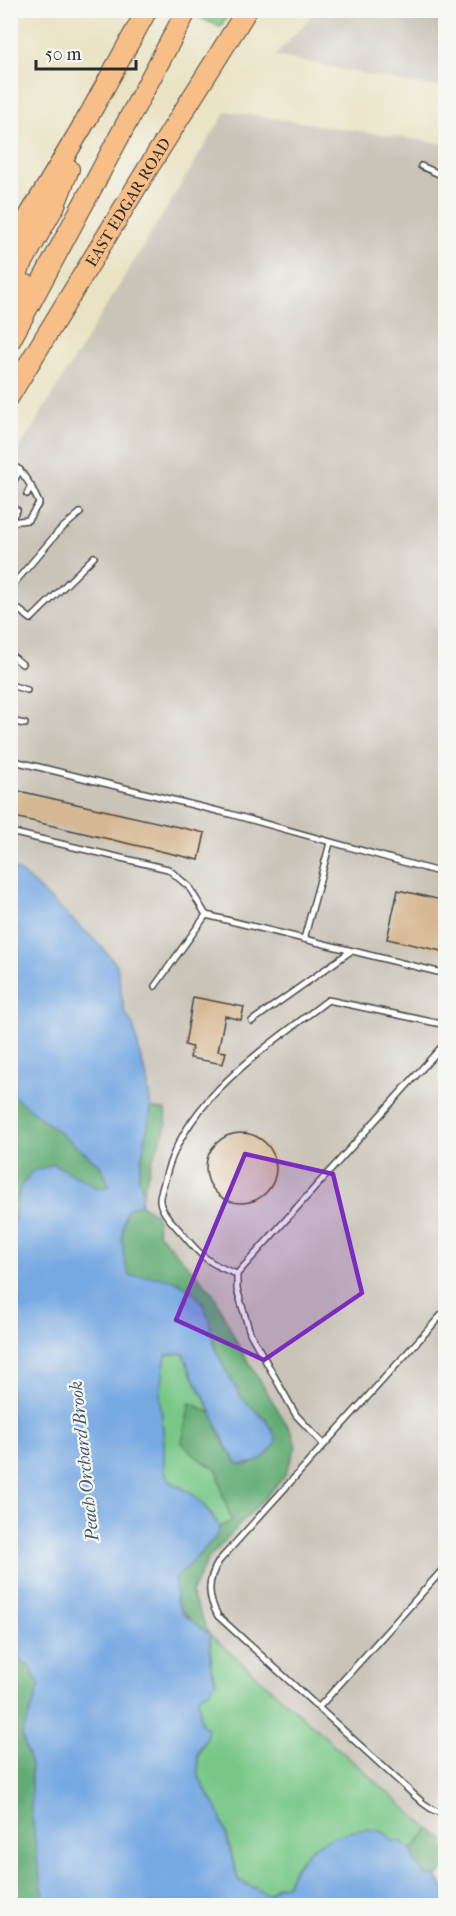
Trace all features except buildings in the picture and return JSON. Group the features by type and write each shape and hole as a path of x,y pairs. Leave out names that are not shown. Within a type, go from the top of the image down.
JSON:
{"highway":[{"path":"12,246 88,117 147,10"},
{"path":"10,341 187,10"},
{"name":"EAST EDGAR ROAD","path":"10,395 247,10"},
{"path":"214,62 261,10"},
{"path":"10,285 55,205 88,117"},
{"path":"10,312 32,276 70,231"}],"lane":[{"path":"421,166 446,177"},
{"path":"10,464 20,470 39,503 28,520 10,521"},
{"path":"12,484 20,470"},
{"path":"27,494 31,486"},
{"path":"10,521 17,510"},
{"path":"10,588 59,531 80,513"},
{"path":"10,603 31,619 94,557"},
{"path":"10,654 22,664"},
{"path":"10,685 27,690"},
{"path":"10,721 25,724"},
{"path":"10,760 230,814 446,874"},
{"path":"10,832 168,869 189,887 206,915 446,974"},
{"path":"304,939 330,843"},
{"path":"155,986 206,915"},
{"path":"252,1021 351,951"},
{"path":"237,1274 213,1266 193,1247 168,1217 160,1201 168,1166 184,1130 245,1063 328,1000 446,1025"},
{"path":"324,1445 296,1415 250,1333 237,1289 237,1274 446,1042"},
{"path":"446,1310 219,1561 212,1573 208,1589 212,1605 218,1616 423,1803 433,1810 446,1814"},
{"path":"319,1707 446,1566"}],"highlighted area":[{"path":"245,1154 333,1174 362,1293 264,1360 176,1320"}],"shaded area":[{"path":"316,11 445,11 445,86 413,84 275,56"},
{"path":"226,111 445,144 445,1840 429,1829 209,1634 191,1593 208,1559 284,1477 238,1345 213,1293 158,1233 156,1214 140,1204 152,1160 167,1124 165,1110 151,1108 146,1074 134,1028 124,1010 117,965 19,871 11,869 10,464"}],"green space":[{"path":"202,10 231,11 220,27 198,17"},
{"path":"11,1094 100,1165 110,1187 99,1189 54,1164 20,1188 11,1243"},
{"path":"151,1108 165,1110 167,1124 152,1160 143,1192 138,1177"},
{"path":"140,1204 156,1214 158,1233 213,1293 238,1345 292,1433 296,1447 284,1477 208,1559 191,1593 209,1634 183,1612 176,1598 175,1579 216,1537 220,1527 232,1521 222,1493 218,1471 194,1455 182,1442 190,1403 212,1413 225,1447 238,1464 254,1463 267,1421 243,1399 233,1384 216,1350 203,1303 179,1282 162,1278 129,1276 123,1251 123,1226 127,1209"},
{"path":"10,1273 19,1302 11,1318 10,1318"},
{"path":"183,1353 212,1413 190,1403 182,1442 194,1455 218,1471 222,1493 232,1521 220,1527 210,1512 190,1492 175,1485 168,1478 164,1468 160,1394 166,1355"},
{"path":"209,1634 429,1829 412,1850 400,1841 323,1842 310,1849 295,1867 286,1886 277,1886 268,1895 238,1880 223,1825 214,1803 201,1783 197,1769 198,1756 206,1739 197,1697 210,1690 212,1655"},
{"path":"10,1655 30,1667 40,1686 22,1736 31,1765 31,1809 40,1879 46,1905 11,1905"},
{"path":"429,1829 445,1840 445,1869 437,1877 425,1875 414,1860 412,1850"}],"water":[{"name":"Peach Orchard Brook","path":"11,869 19,871 99,944 117,965 124,1010 134,1028 146,1074 151,1108 138,1177 143,1192 140,1204 127,1209 123,1226 123,1250 129,1276 169,1279 183,1285 198,1298 207,1312 214,1343 227,1373 241,1397 264,1419 275,1436 276,1443 264,1456 250,1464 238,1464 226,1445 183,1353 166,1355 160,1394 164,1468 168,1478 200,1501 220,1527 216,1537 175,1579 176,1601 183,1614 209,1634 211,1665 216,1680 210,1690 198,1697 201,1723 207,1729 206,1739 198,1751 198,1774 216,1806 224,1827 238,1880 268,1895 277,1886 286,1885 303,1858 325,1840 358,1830 378,1831 387,1834 392,1841 400,1841 412,1850 414,1860 425,1875 437,1877 445,1887 445,1905 46,1905 40,1879 31,1809 31,1765 22,1736 40,1686 30,1667 11,1655 10,1318 19,1302 11,1273 10,1243 20,1188 31,1172 54,1164 99,1189 110,1186 100,1165 11,1094"}]}
